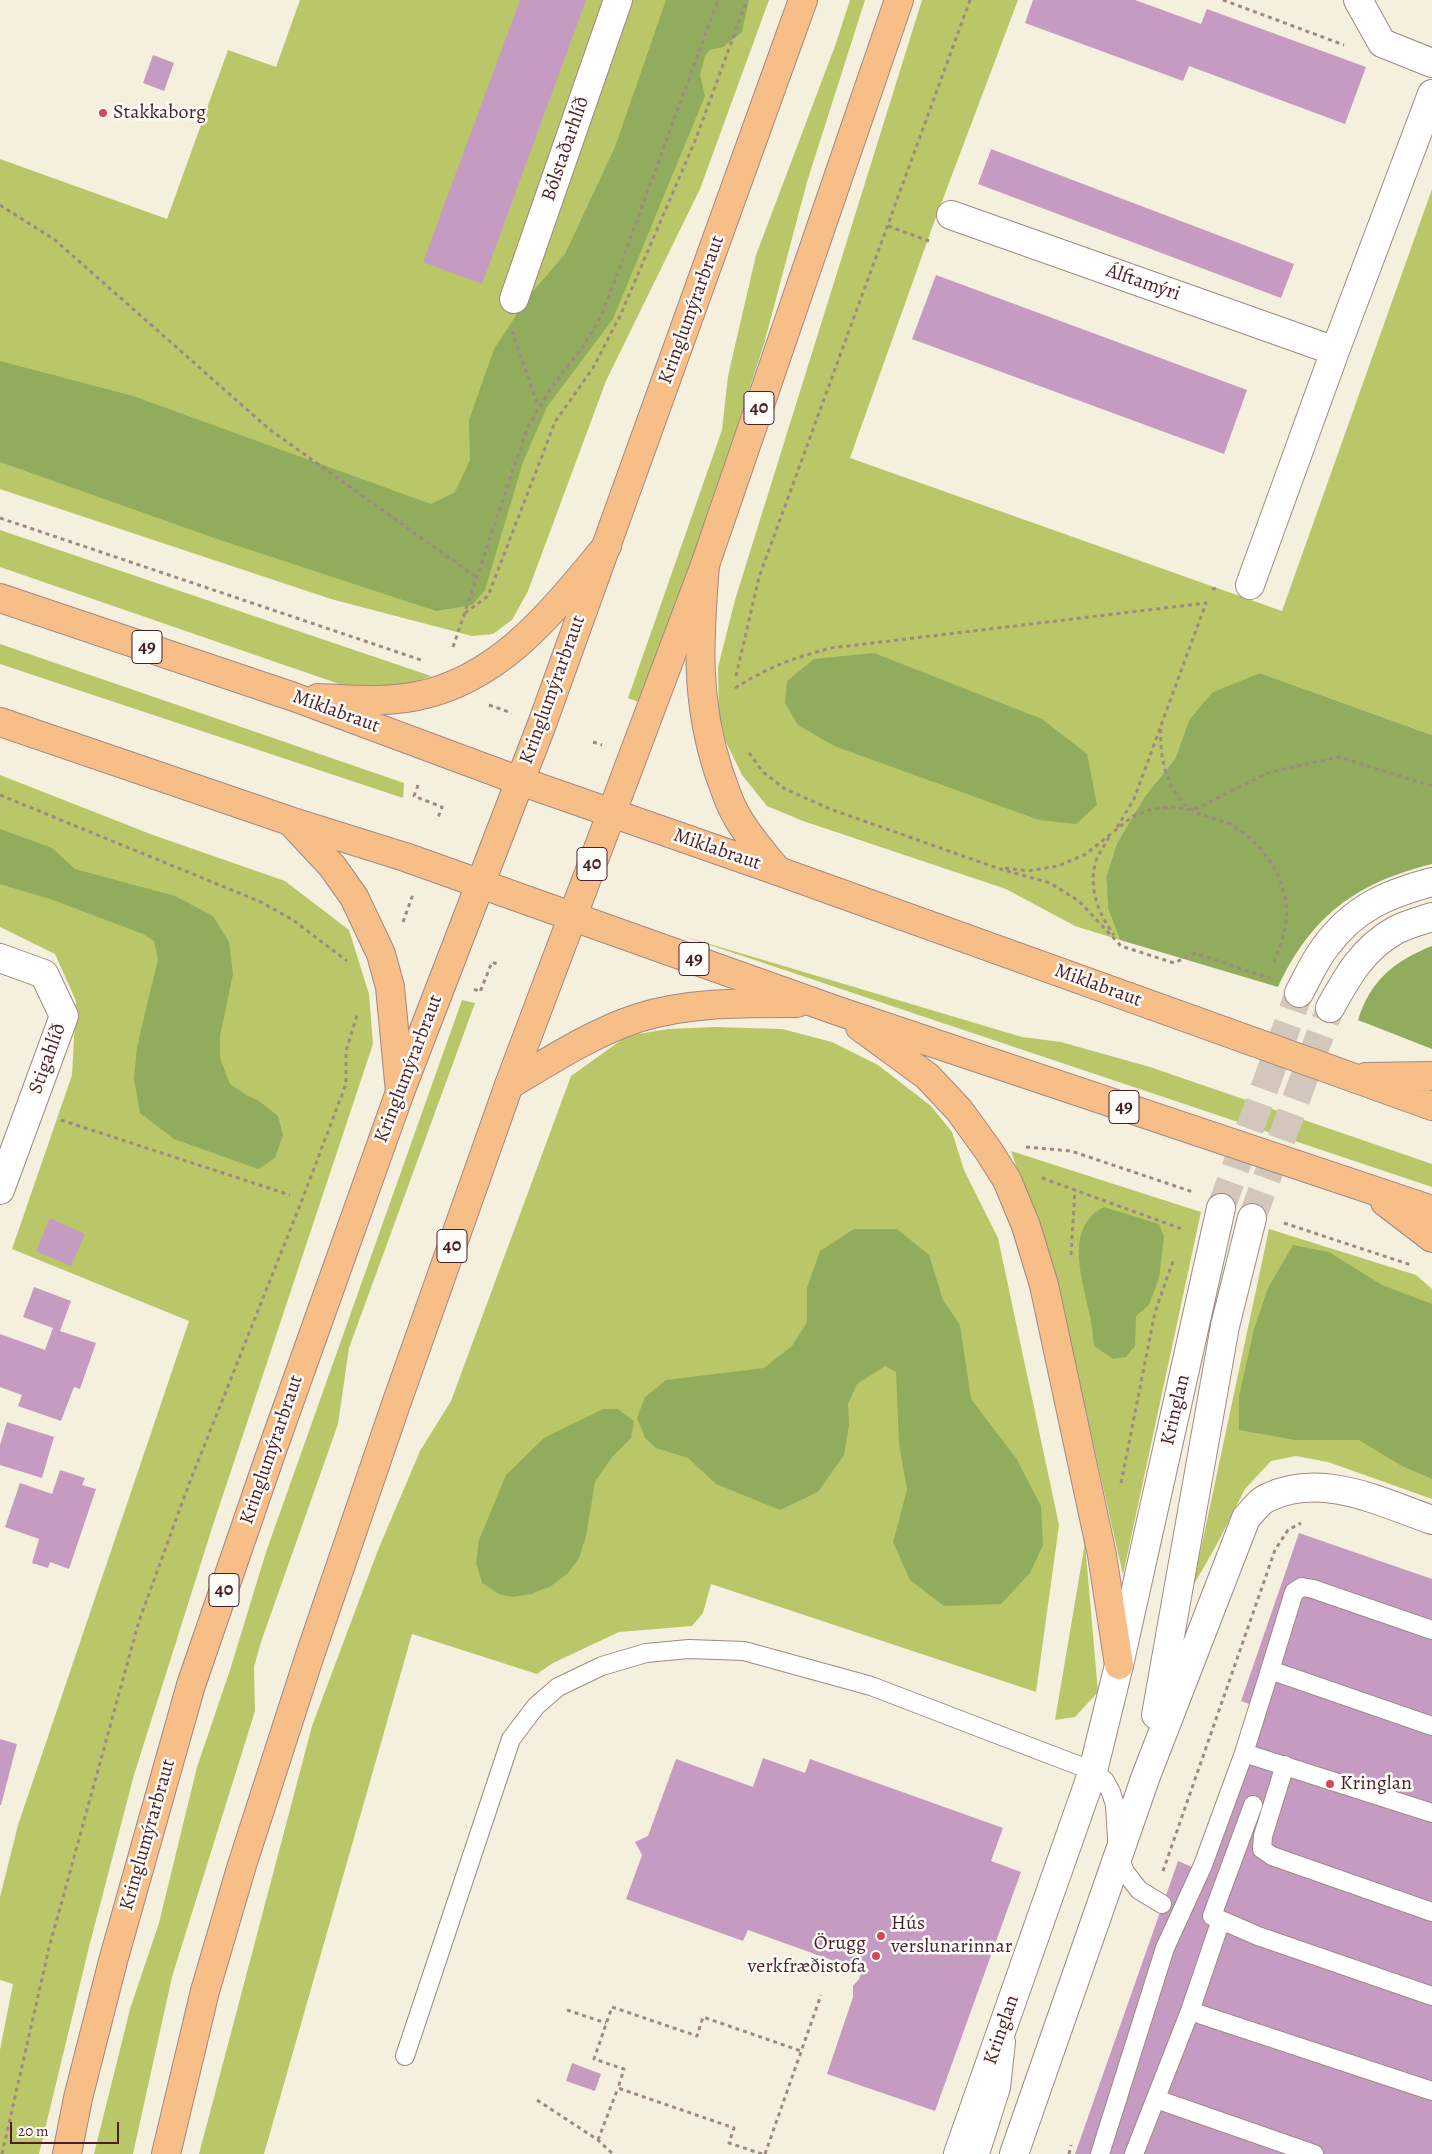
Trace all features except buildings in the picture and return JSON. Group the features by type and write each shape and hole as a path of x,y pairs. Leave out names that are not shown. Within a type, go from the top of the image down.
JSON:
{"main road":[{"name":"Kringlumýrarbraut","path":"67,2154 78,2098 113,1961 191,1685 270,1456 400,1092 520,781 607,546 803,0"},
{"name":"40","path":"166,2154 205,1991 245,1856 310,1655 394,1407 509,1086 705,565 899,0"},
{"path":"294,697 373,700 417,696 471,677 497,660 548,617 607,546"},
{"path":"705,565 700,622 700,680 707,735 734,813 778,871"},
{"name":"Miklabraut","path":"0,598 294,697 520,781 778,871 1432,1106"},
{"name":"49","path":"0,722 290,821 405,857 827,1007 1432,1210"},
{"path":"290,821 332,866 354,897 381,954 390,986 400,1092"},
{"path":"509,1086 568,1050 636,1019 655,1013 695,1006 739,1003 827,1007 927,1076 959,1110 988,1150 1007,1180 1026,1226 1044,1285 1102,1555 1119,1665"},
{"path":"1347,1077 1432,1076"},
{"path":"1366,1187 1432,1238"}],"street":[{"name":"Bólstaðarhlíð","path":"514,299 618,0"},
{"path":"1358,0 1382,42 1432,63"},
{"path":"1250,585 1335,351 1432,94"},
{"name":"Álftamýri","path":"951,215 1335,351"},
{"path":"1299,993 1324,948 1342,927 1367,907 1396,892 1432,882"},
{"path":"1330,1008 1354,966 1373,945 1396,930 1432,917"},
{"name":"Stigahlíð","path":"0,958 44,974 64,1016 0,1190"},
{"name":"Kringlan","path":"958,2154 1093,1771 1119,1665 1221,1208"},
{"name":"Kringlan","path":"1146,1776 1225,1326 1252,1218"},
{"name":"Kringlan","path":"1014,2154 1146,1776 1246,1518 1267,1497 1303,1486 1347,1490 1432,1520"}],"lane":[{"path":"1100,2154 1165,1948 1203,1866 1244,1753 1294,1592 1302,1588 1313,1589 1432,1630"},
{"path":"405,2056 511,1739 536,1706 558,1687 602,1666 655,1652 689,1649 744,1651 871,1686 1093,1771 1105,1780 1111,1792 1115,1805 1118,1855 1125,1872 1139,1890 1158,1902"},
{"path":"1270,1670 1432,1726"},
{"path":"1244,1753 1432,1813"},
{"path":"1285,1765 1262,1836 1262,1848 1272,1856 1432,1912"},
{"path":"1134,2154 1190,2011 1216,1918 1253,1805"},
{"path":"1185,1906 1258,1936 1432,1996"},
{"path":"1190,2011 1432,2091"},
{"path":"980,2154 1001,2088 1006,2054 1007,2014"},
{"path":"1156,2099 1314,2154"}],"path":[{"path":"450,652 465,613 518,450 538,406 582,348 604,307 718,0"},
{"path":"465,613 488,596 555,422 593,368 620,316 695,141 747,0"},
{"path":"970,0 759,577 734,688 762,672 794,658 831,648 1206,603 1134,799 1116,829"},
{"path":"1223,0 1349,46"},
{"path":"0,205 55,240 269,429 476,577"},
{"path":"514,299 510,325 538,406"},
{"path":"0,518 422,660"},
{"path":"1162,723 1160,747 1165,770 1176,794 1193,810"},
{"path":"747,750 763,772 785,789 830,809 997,868 1050,883 1079,901 1121,946 1174,963 1195,953 1270,979"},
{"path":"1193,810 1270,772 1339,757 1432,786"},
{"path":"418,785 414,796 442,807 438,818"},
{"path":"0,795 261,902 293,920 354,967"},
{"path":"997,868 1028,870 1058,866 1086,854 1133,816 1152,809 1172,807 1193,810 1226,823 1248,835 1264,852 1277,872 1285,897 1286,922 1268,986"},
{"path":"1110,834 1096,862 1093,891 1101,917 1121,946"},
{"path":"471,988 480,992 492,962 499,965"},
{"path":"2,2154 49,1948 139,1621 188,1484 302,1200 346,1084 346,1052 361,1004"},
{"path":"29,1110 290,1195"},
{"path":"1040,1177 1184,1230 1186,1222"},
{"path":"1120,1489 1155,1312 1174,1258"},
{"path":"1158,1902 1275,1550 1288,1530 1308,1520"},
{"path":"618,2088 734,2128 729,2143 764,2154 821,1995"},
{"path":"598,2140 624,2070 594,2059 612,2007 697,2036 703,2017 801,2051"},
{"path":"567,2010 606,2023"},
{"path":"537,2100 598,2140 613,2154"},
{"path":"1068,2154 1074,2136"}],"green space":[{"path":"300,0 769,0 700,189 606,381 528,591 512,620 493,634 472,636 331,599 0,489 0,159 167,219 228,50 276,67"},
{"path":"666,0 749,0 742,32 723,47 710,50 705,56 700,75 705,96 613,319 547,407 523,462 485,590 472,605 436,611 217,539 0,462 0,361 133,396 431,504 455,492 470,460 469,420 494,349 529,296 565,254 615,147"},
{"path":"850,0 865,0 807,182 764,344 681,599 644,704 628,698 722,430 728,376 756,255 835,46"},
{"path":"922,0 1018,0 932,228 850,458 1282,611 1432,189 1432,735 1260,673 1189,720 1175,759 1145,796 1117,843 1106,877 1108,909 1120,940 1075,926 1006,889 803,821 767,806 742,775 719,728 718,667 735,600"},
{"path":"0,530 431,676 388,692 351,688 0,567"},
{"path":"0,644 404,783 403,798 0,664"},
{"path":"874,653 1042,719 1087,754 1097,805 1076,824 1039,820 834,746 798,725 785,703 787,681 814,659"},
{"path":"1260,673 1432,735 1432,864 1381,881 1359,892 1339,906 1322,921 1306,940 1291,962 1278,987 1120,940 1108,909 1106,877 1117,843 1145,796 1175,759 1189,720 1213,692"},
{"path":"0,775 153,835 285,881 349,930 369,994 373,1044 213,1525 134,1775 89,1947 39,2154 0,2154 0,2050 13,1984 0,1980 0,1897 18,1825 189,1321 12,1249 72,1075 76,1001 55,954 0,927"},
{"path":"0,829 52,848 75,869 175,896 213,916 229,942 233,974 220,1036 220,1058 230,1084 259,1101 278,1116 283,1135 275,1158 258,1169 174,1139 140,1113 134,1079 137,1047 158,959 154,941 143,934 53,900 0,884"},
{"path":"683,936 1022,1037 1061,1042 1150,1067 1432,1164 1432,1187"},
{"path":"1432,946 1432,1049 1358,1020 1369,994 1385,974 1406,958"},
{"path":"462,1000 475,1003 349,1348 338,1424 261,1642 254,1667 255,1711 172,1977 133,2154 94,2154 130,2009 159,1923 197,1767 230,1670 266,1552"},
{"path":"715,1027 782,1029 832,1042 878,1065 931,1106 952,1132 964,1170 998,1238 1059,1525 1036,1692 711,1584 703,1613 692,1626 619,1632 553,1663 537,1674 412,1634 264,2154 199,2154 312,1726 378,1550 420,1451 451,1401 571,1076 627,1036 668,1029"},
{"path":"1011,1151 1201,1212 1123,1575 1058,1288"},
{"path":"1104,1207 1159,1224 1164,1237 1159,1278 1149,1305 1136,1316 1135,1346 1126,1357 1113,1359 1094,1346 1079,1256 1080,1241 1084,1228 1091,1216"},
{"path":"854,1229 897,1229 929,1255 943,1300 960,1325 971,1399 1016,1458 1041,1506 1043,1545 1030,1573 1001,1604 944,1606 910,1580 893,1542 907,1490 899,1444 896,1372 885,1366 857,1384 848,1404 849,1425 844,1455 818,1492 780,1510 716,1484 688,1458 656,1448 645,1438 637,1418 645,1397 666,1380 764,1368 792,1346 807,1322 807,1288 820,1251"},
{"path":"1269,1229 1416,1275 1432,1289 1432,1499 1328,1462 1296,1456 1271,1461 1245,1489 1193,1586"},
{"path":"1293,1245 1329,1252 1382,1285 1432,1304 1432,1479 1400,1465 1359,1440 1295,1440 1239,1430 1239,1396 1254,1329 1268,1288"},
{"path":"603,1409 618,1409 634,1421 631,1438 612,1457 595,1482 586,1536 579,1558 568,1573 551,1586 531,1594 512,1597 499,1594 482,1583 476,1563 479,1540 506,1475 544,1438"},
{"path":"1085,1543 1098,1692 1075,1717 1055,1720"}],"tunnel":[{"path":"1221,1208 1299,993"},
{"path":"1252,1218 1330,1008"}],"place":[{"name":"Stakkaborg","path":"103,113"},
{"name":"Kringlan","path":"1330,1784"},
{"name":"Hús verslunarinnar","path":"881,1936"},
{"name":"Örugg verkfræðistofa","path":"876,1956"}]}
